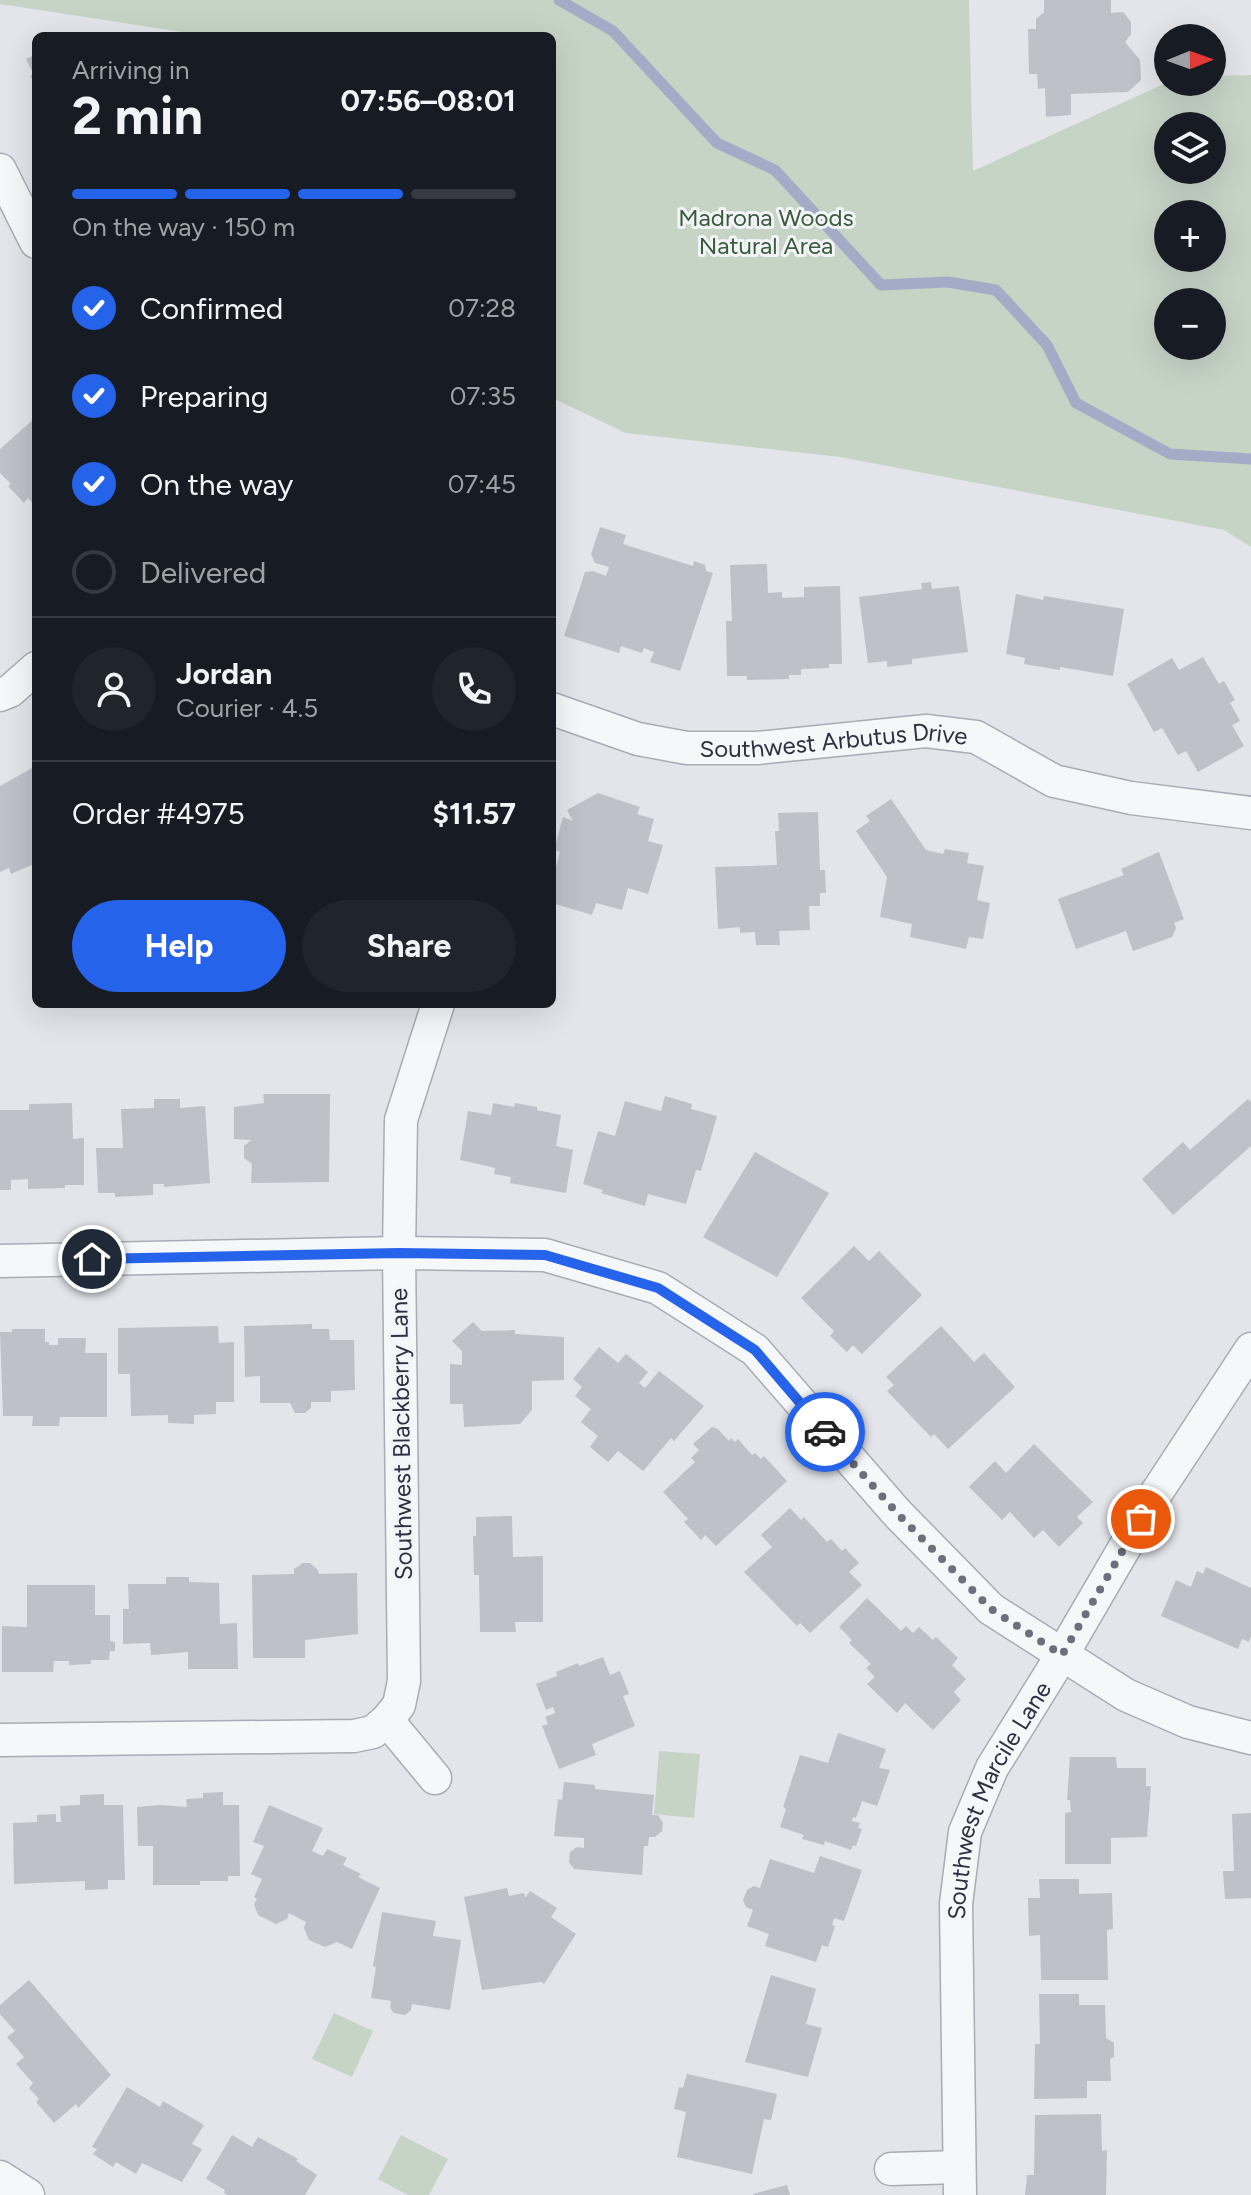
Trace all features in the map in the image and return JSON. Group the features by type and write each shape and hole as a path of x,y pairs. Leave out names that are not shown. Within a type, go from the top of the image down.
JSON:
{"street":[{"path":"0,170 32,234"},
{"path":"0,695 10,691 32,672"},
{"name":"Southwest Arbutus Drive","path":"556,710 638,739 687,748 757,748 926,731 976,737 1054,781 1131,798 1251,813"},
{"name":"Southwest Blackberry Lane","path":"387,1720 399,1705 404,1681 399,1253 401,1120 437,1008"},
{"path":"0,1261 399,1253 545,1255 658,1288 755,1350 897,1513 991,1609 1126,1695 1188,1722 1251,1738"},
{"name":"Southwest Marcile Lane","path":"891,2169 959,2181 956,1904 965,1832 992,1768 1157,1492 1251,1349"},
{"path":"0,1740 354,1736 373,1732 387,1720 435,1778"},
{"path":"0,2177 28,2195"}],"green space":[{"name":"Madrona Woods Natural Area","path":"0,0 969,0 973,171 1154,88 1154,96 1226,96 1226,76 1251,75 1251,547 1224,530 840,457 626,433 556,400 556,32 182,32 0,4"},
{"path":"659,1751 700,1754 694,1818 654,1814"},
{"path":"334,2013 373,2031 352,2077 312,2059"},
{"path":"401,2135 448,2159 429,2195 408,2195 378,2179"}],"building":[{"path":"1044,0 1111,0 1111,13 1123,12 1131,22 1131,34 1125,42 1140,60 1141,80 1128,92 1071,94 1071,115 1046,117 1045,88 1038,89 1037,74 1029,74 1028,29 1036,29 1036,19 1044,12"},
{"path":"32,56 32,71 26,59"},
{"path":"32,421 32,502 28,498 24,503 0,473 0,449"},
{"path":"600,527 626,535 623,544 693,566 694,561 705,565 706,571 713,573 680,671 650,662 654,652 644,648 642,653 621,646 619,653 564,636 585,572 593,571 606,576 609,567 595,563 591,554"},
{"path":"767,564 768,593 782,592 782,598 804,597 804,587 840,586 842,664 801,669 801,675 789,675 789,679 747,680 747,676 727,676 726,621 732,621 730,565"},
{"path":"931,582 932,589 959,586 968,652 912,659 912,664 887,667 887,661 868,663 859,597 922,589 921,583"},
{"path":"1016,594 1124,609 1113,676 1024,664 1025,658 1006,654"},
{"path":"1203,657 1219,684 1224,681 1235,700 1230,703 1240,721 1232,725 1244,746 1198,772 1186,751 1178,755 1162,728 1154,732 1127,684 1172,658 1179,670"},
{"path":"32,768 32,865 11,874 9,868 0,872 0,786"},
{"path":"598,793 640,807 637,814 654,819 648,841 663,845 648,894 628,888 622,910 596,903 592,915 556,904 556,866 560,852 556,851 556,843 563,817 573,821 567,810"},
{"path":"891,799 926,850 943,854 945,849 969,853 967,863 984,866 977,900 990,903 983,939 969,937 966,949 910,937 912,924 880,917 887,877 856,831 870,821 866,816"},
{"path":"818,812 820,870 825,870 826,893 820,893 820,906 809,906 810,930 779,931 780,945 756,945 755,932 740,933 740,927 718,929 715,867 777,865 775,831 779,831 778,813"},
{"path":"1159,852 1184,919 1174,923 1176,928 1172,937 1133,951 1126,931 1076,949 1058,899 1124,875 1121,869"},
{"path":"263,1094 330,1094 329,1182 251,1183 252,1164 244,1158 244,1146 251,1140 234,1139 234,1107 264,1103"},
{"path":"665,1096 692,1104 691,1109 717,1116 701,1171 696,1170 686,1204 648,1194 645,1206 601,1193 603,1190 583,1184 598,1131 615,1136 625,1101 661,1111"},
{"path":"154,1099 180,1099 180,1108 205,1106 210,1183 164,1187 164,1184 153,1184 153,1195 115,1197 115,1193 98,1193 96,1148 123,1148 121,1109 154,1108"},
{"path":"1248,1099 1251,1102 1251,1146 1173,1215 1142,1179 1183,1142 1190,1150"},
{"path":"72,1103 73,1139 84,1138 84,1185 28,1189 28,1179 11,1180 11,1190 0,1190 0,1110 29,1110 29,1104"},
{"path":"493,1103 514,1107 515,1103 561,1115 556,1146 573,1150 566,1193 510,1183 511,1177 494,1174 495,1168 460,1160 468,1111 491,1115"},
{"path":"755,1152 829,1193 777,1277 703,1237"},
{"path":"854,1246 869,1261 879,1251 922,1295 862,1354 853,1345 847,1352 830,1336 834,1331 801,1298"},
{"path":"473,1322 482,1331 515,1330 515,1334 564,1337 564,1380 532,1381 532,1410 520,1424 464,1427 463,1404 450,1404 450,1364 462,1365 462,1351 452,1341"},
{"path":"312,1324 312,1329 329,1329 330,1340 354,1340 355,1390 331,1391 331,1402 311,1402 311,1408 305,1413 295,1413 290,1403 260,1403 260,1376 245,1377 244,1326"},
{"path":"218,1326 219,1343 234,1342 234,1402 216,1402 216,1414 194,1415 194,1424 168,1423 168,1415 131,1416 130,1374 118,1374 118,1328"},
{"path":"941,1326 974,1362 984,1353 1015,1387 948,1449 934,1434 931,1437 887,1391 894,1385 886,1377"},
{"path":"12,1329 45,1329 45,1342 49,1345 58,1345 58,1338 86,1338 85,1353 107,1353 107,1417 60,1417 59,1426 32,1426 33,1416 3,1416 0,1332 12,1332"},
{"path":"599,1347 618,1363 626,1354 648,1372 639,1383 645,1388 659,1371 704,1406 643,1471 618,1451 608,1462 590,1447 598,1436 581,1422 591,1409 575,1396 582,1387 573,1379"},
{"path":"712,1427 729,1441 731,1438 735,1442 738,1439 752,1455 755,1453 761,1459 764,1456 787,1481 716,1546 705,1535 701,1540 684,1522 688,1519 663,1492 695,1462 691,1458 699,1450 693,1444"},
{"path":"1034,1444 1093,1502 1077,1517 1083,1523 1059,1547 1043,1530 1034,1538 1010,1512 1002,1520 969,1487 995,1461 1006,1473"},
{"path":"790,1508 801,1520 804,1517 827,1542 831,1539 842,1551 845,1548 859,1563 849,1572 862,1585 810,1633 800,1623 797,1626 744,1572 772,1547 761,1535"},
{"path":"512,1516 513,1557 543,1556 543,1622 515,1622 516,1632 480,1632 479,1575 474,1575 476,1517"},
{"path":"303,1563 310,1563 319,1574 357,1573 358,1634 305,1640 305,1658 253,1658 252,1575 294,1574 294,1569"},
{"path":"1206,1567 1251,1588 1251,1636 1249,1642 1242,1639 1238,1649 1161,1616 1176,1580 1191,1587 1197,1571 1203,1574"},
{"path":"166,1577 189,1577 189,1582 219,1583 220,1624 237,1623 238,1669 188,1669 188,1652 151,1655 150,1643 123,1644 123,1609 129,1609 128,1584 166,1584"},
{"path":"27,1585 95,1585 95,1615 110,1615 110,1641 115,1642 115,1651 110,1651 109,1660 69,1665 69,1661 54,1661 53,1672 2,1672 2,1626 27,1627"},
{"path":"867,1598 901,1631 906,1626 913,1633 919,1627 933,1640 936,1637 958,1658 952,1665 966,1679 954,1692 961,1700 933,1730 905,1703 897,1713 867,1684 875,1677 866,1668 871,1664 849,1643 852,1640 839,1627"},
{"path":"603,1657 610,1675 620,1671 629,1694 623,1696 635,1726 592,1744 596,1755 559,1769 542,1726 548,1724 545,1717 555,1713 553,1707 546,1710 536,1684 578,1663 579,1666"},
{"path":"838,1733 886,1749 879,1768 890,1770 877,1806 862,1801 856,1818 853,1817 852,1821 860,1823 858,1828 862,1829 856,1846 853,1845 851,1850 825,1841 824,1845 802,1839 804,1835 780,1827 786,1809 783,1807 800,1755 828,1763"},
{"path":"1070,1757 1116,1757 1117,1768 1146,1768 1146,1786 1151,1786 1147,1837 1111,1838 1111,1864 1065,1864 1065,1813 1071,1812 1070,1800 1067,1800"},
{"path":"564,1782 595,1785 595,1789 654,1795 652,1815 658,1815 663,1823 662,1831 655,1837 649,1837 648,1846 644,1846 642,1875 574,1869 569,1862 570,1852 577,1847 584,1848 584,1838 554,1836 558,1799 562,1800"},
{"path":"223,1792 223,1805 239,1805 240,1876 228,1876 228,1881 200,1881 200,1885 153,1885 153,1846 138,1846 137,1807 187,1807 186,1799 203,1798 203,1793"},
{"path":"104,1794 104,1805 123,1805 125,1880 108,1880 108,1889 85,1890 85,1881 14,1884 13,1823 37,1822 37,1815 56,1814 56,1822 61,1822 60,1806 80,1805 80,1795"},
{"path":"269,1805 323,1828 312,1851 323,1856 327,1849 347,1858 343,1865 380,1888 352,1949 337,1942 325,1947 309,1940 304,1928 306,1922 289,1913 287,1919 276,1924 258,1915 254,1904 257,1899 254,1897 262,1879 251,1874 264,1846 253,1842"},
{"path":"1251,1813 1251,1898 1225,1899 1223,1871 1234,1871 1232,1814"},
{"path":"820,1856 862,1870 844,1921 834,1918 832,1925 835,1926 828,1947 822,1945 816,1962 765,1946 769,1934 747,1926 753,1910 746,1907 743,1900 747,1890 754,1886 760,1888 770,1859 814,1873"},
{"path":"1039,1879 1079,1879 1079,1894 1112,1893 1113,1929 1107,1930 1108,1980 1041,1980 1040,1935 1029,1936 1028,1898 1040,1898"},
{"path":"507,1888 509,1896 524,1893 525,1898 530,1891 557,1908 551,1917 576,1934 544,1984 482,1990 464,1897"},
{"path":"382,1912 436,1921 433,1936 461,1940 450,2010 412,2004 405,2015 394,2013 390,2008 391,2001 371,1998"},
{"path":"771,1975 816,1989 806,2024 822,2028 808,2077 745,2062"},
{"path":"29,1980 111,2075 78,2108 76,2104 54,2123 36,2102 39,2099 29,2088 33,2083 16,2064 24,2057 7,2037 15,2031 0,2014 0,2005"},
{"path":"1039,1994 1079,1994 1079,2005 1105,2005 1106,2038 1114,2043 1114,2057 1110,2059 1111,2081 1087,2081 1087,2098 1034,2099 1035,2044 1040,2044"},
{"path":"687,2074 777,2094 771,2120 764,2119 752,2174 677,2157 686,2112 674,2109 679,2087 683,2088"},
{"path":"127,2087 160,2107 163,2101 204,2125 192,2144 202,2149 182,2182 142,2163 136,2174 116,2162 113,2167 93,2154 97,2149 92,2147"},
{"path":"1101,2114 1102,2151 1107,2150 1106,2195 1025,2195 1027,2175 1034,2175 1035,2115"},
{"path":"232,2135 252,2147 258,2137 298,2159 296,2161 317,2175 305,2195 227,2195 225,2190 206,2179"},
{"path":"787,2185 790,2195 753,2195 753,2194"}],"waterway":[{"path":"559,0 613,31 717,143 775,170 881,285 948,282 996,290 1047,345 1076,403 1170,454 1251,459"}],"way so far":[{"path":"825,1432 897,1513 991,1609 1062,1655 1141,1519"}],"route":[{"path":"92,1259 399,1253 545,1255 658,1288 755,1350 825,1432"}]}
